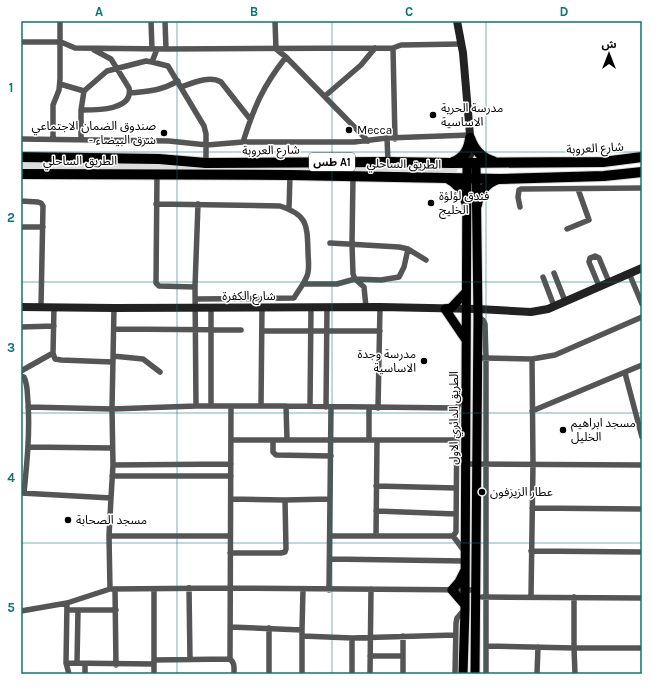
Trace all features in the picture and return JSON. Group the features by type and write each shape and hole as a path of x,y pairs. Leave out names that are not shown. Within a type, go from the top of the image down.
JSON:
{"highway":[{"path":"470,136 474,147 481,155 494,162"},
{"path":"451,163 465,154 470,144 470,136"},
{"name":"شارع العروبة","path":"21,157 160,159 206,163 595,162 642,157"},
{"path":"620,160 618,167 621,175"},
{"path":"594,177 598,169 595,162"},
{"name":"الطريق الساحلي","path":"21,174 290,175 500,179 594,177 642,172"},
{"path":"445,178 452,181 459,187 464,194 466,202"},
{"path":"477,205 482,190 490,183 500,179"}],"main road":[{"name":"الطريق الدائري الاول","path":"471,162 472,178 477,205 478,313 482,358 476,464 475,674"},
{"name":"الطريق الدائري الاول","path":"463,674 466,464 466,202 472,178"},
{"path":"445,308 451,308 466,292"},
{"path":"445,308 466,341"},
{"path":"465,561 459,582 452,590 460,598 465,607"}],"street":[{"path":"54,139 54,105 60,84 60,21"},
{"path":"151,21 154,49 152,62"},
{"path":"165,21 166,49"},
{"path":"275,21 276,49 286,57 368,140"},
{"path":"457,21 461,44 471,162"},
{"path":"21,42 61,42 74,48 154,49 392,48 401,45 461,44"},
{"path":"81,110 102,110 114,107 124,102 130,93 129,88 109,57 91,48"},
{"path":"325,96 361,65 375,48"},
{"path":"392,48 395,139"},
{"path":"243,142 250,119 261,93 273,73 286,57"},
{"path":"81,139 81,110 84,91 107,71 146,61 152,62 168,66 204,126 207,145 206,163"},
{"path":"130,93 152,92 158,89 201,80 218,80 250,119"},
{"path":"60,84 84,91"},
{"path":"21,139 169,141 207,145 243,142 354,142 387,138 470,136"},
{"path":"387,138 388,162"},
{"path":"157,174 157,285 195,287"},
{"path":"289,209 290,175"},
{"path":"353,176 353,274 355,279 364,287 366,307"},
{"path":"520,207 518,193 521,189 642,188"},
{"path":"567,229 589,220 578,189"},
{"path":"21,202 38,202 42,203 43,206 41,307"},
{"path":"156,204 280,206 289,209 305,221 307,228 308,270 306,278 294,298 293,307"},
{"path":"196,406 195,287 198,204"},
{"path":"21,227 43,227"},
{"path":"330,243 408,249 426,260"},
{"path":"303,284 338,284 355,279 381,280 399,277 404,268 408,249"},
{"path":"599,286 589,262 590,258 595,256 599,258 609,282"},
{"name":"شارع الكفرة","path":"21,306 114,308 380,307 466,309 478,313 531,312 564,297 599,286 642,268"},
{"path":"554,273 564,297"},
{"path":"629,273 642,304"},
{"path":"543,277 553,302"},
{"path":"196,298 294,298"},
{"path":"54,307 53,353 55,359 143,359 160,372"},
{"path":"310,406 311,307"},
{"path":"327,307 328,407 331,456 329,590"},
{"path":"378,408 380,307"},
{"path":"114,308 112,409 113,465 109,536 112,589 116,610 116,665"},
{"path":"211,308 211,406"},
{"path":"261,406 262,308"},
{"path":"486,674 486,464 482,358 532,359 555,355 642,317"},
{"path":"21,327 54,326"},
{"path":"114,329 242,330"},
{"path":"262,331 380,331"},
{"path":"21,370 53,353"},
{"path":"530,597 532,508 532,359"},
{"path":"532,411 642,365"},
{"path":"625,373 642,437"},
{"path":"21,376 24,377 28,407 28,446 22,493 111,498"},
{"path":"453,536 456,532 457,408 466,388"},
{"path":"28,407 112,409 196,406 457,408"},
{"path":"231,406 229,588 230,659 234,664 234,674"},
{"path":"286,406 287,440"},
{"path":"369,408 369,440"},
{"path":"231,440 456,440"},
{"path":"273,440 273,452 276,455 331,456"},
{"path":"376,536 377,441"},
{"path":"28,446 112,448"},
{"path":"113,465 231,464"},
{"path":"466,464 642,465"},
{"path":"112,476 231,476"},
{"path":"376,486 456,488"},
{"path":"231,499 330,499"},
{"path":"230,553 284,552 286,549 285,500"},
{"path":"532,508 642,509"},
{"path":"376,512 456,514"},
{"path":"109,536 230,536"},
{"path":"330,536 453,536"},
{"path":"330,559 465,561 453,536"},
{"path":"531,551 642,552"},
{"path":"189,588 190,659"},
{"path":"21,611 67,606 112,589 229,588 464,590 486,597 642,598"},
{"path":"154,589 154,674"},
{"path":"302,674 303,589"},
{"path":"370,674 372,589"},
{"path":"574,597 575,674"},
{"path":"67,606 78,610 116,610"},
{"path":"67,606 66,663 69,674"},
{"path":"454,674 457,618 465,607"},
{"path":"77,664 78,610"},
{"path":"230,627 269,628 352,638 455,635"},
{"path":"269,628 269,674"},
{"path":"403,636 403,674"},
{"path":"352,638 352,674"},
{"path":"486,646 642,648"},
{"path":"537,674 538,647"},
{"path":"370,656 403,656"},
{"path":"66,663 116,665 190,659 230,659"},
{"path":"85,664 85,674"}],"shaded area":[{"path":"21,163 384,165 458,168 456,174 21,171"}],"place":[{"name":"مدرسة الحرية الاساسية","path":"433,115"},
{"name":"Mecca","path":"349,130"},
{"name":"صندوق الضمان الاجتماعي - شرق البيضاء","path":"164,133"},
{"name":"فندق لؤلؤة الخليج","path":"431,203"},
{"name":"مدرسة وجدة الاساسية","path":"424,361"},
{"name":"مسجد ابراهيم الخليل","path":"563,430"},
{"name":"عطار الزيزفون","path":"482,492"},
{"name":"مسجد الصحابة","path":"68,520"}]}
